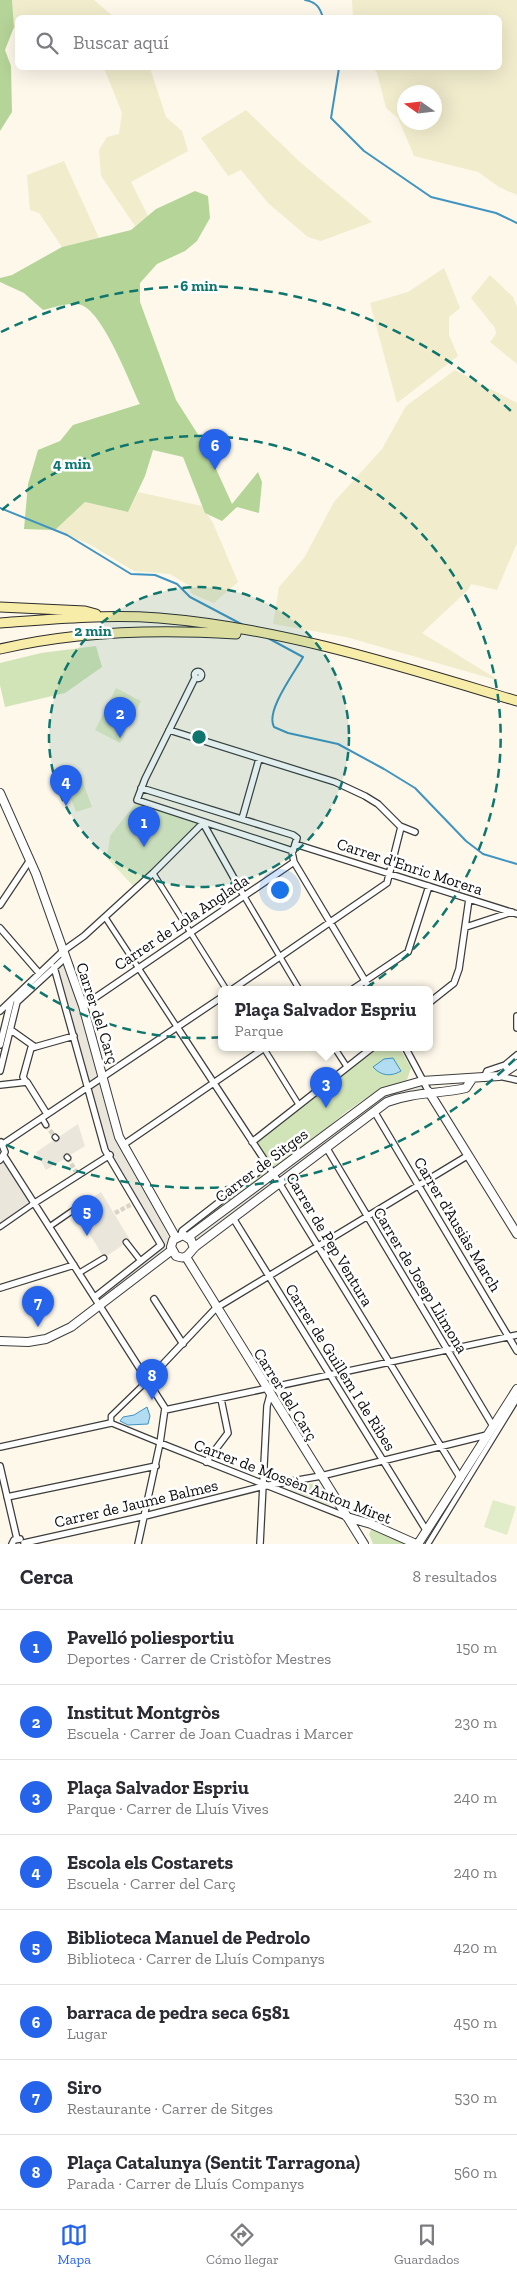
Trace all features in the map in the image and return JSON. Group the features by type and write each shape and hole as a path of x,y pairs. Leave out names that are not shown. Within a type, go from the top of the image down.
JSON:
{"main road":[{"path":"0,607 85,611 100,617"},
{"path":"0,623 100,617 158,618 253,631 356,654 517,701"},
{"path":"0,649 92,635 170,632 237,634 253,631"}],"street":[{"path":"195,678 141,788 137,800 292,852"},
{"path":"169,730 355,790 378,804 402,827 415,832"},
{"path":"242,819 259,759"},
{"name":"Carrer d'Enric Morera","path":"141,788 296,836 295,844 515,913"},
{"name":"Carrer del Carç","path":"0,793 30,860 83,1006 119,1137 182,1237"},
{"path":"1,1006 11,1001 40,973 64,955 153,873 203,822"},
{"path":"203,822 297,986"},
{"path":"238,986 387,883 388,873 402,827"},
{"path":"295,844 292,852 294,862 368,986"},
{"path":"0,905 30,860"},
{"name":"Carrer de Lola Anglada","path":"83,1006 294,862"},
{"path":"153,873 224,986"},
{"path":"358,986 408,952 429,886"},
{"path":"433,1000 454,983 459,969 469,899"},
{"path":"466,927 515,913"},
{"name":"Carrer de Pep Ventura","path":"104,917 268,1165 461,1479"},
{"path":"0,928 40,973"},
{"path":"0,1071 17,1002 64,955"},
{"path":"54,967 105,1150 110,1154 135,1202 161,1245 94,1296"},
{"path":"138,1544 156,1466 165,1410 100,1304 2,1158 1,1143 104,1078 218,1000"},
{"path":"0,1046 11,1001"},
{"path":"11,1030 35,1047"},
{"path":"46,1125 45,1116 23,1077 31,1048 74,1036"},
{"path":"124,1145 258,1051"},
{"path":"266,1051 300,1105"},
{"path":"336,1051 347,1068"},
{"path":"252,1142 368,1051"},
{"path":"407,1051 418,1069 422,1081 517,1234"},
{"path":"484,1078 487,1071 505,1065 517,1056"},
{"name":"Carrer de Sitges","path":"182,1237 383,1092 422,1081 499,1076 517,1064"},
{"path":"499,1076 517,1080"},
{"path":"194,1248 182,1237 172,1243 172,1250 176,1256 186,1257 192,1253 194,1248 232,1218 374,1111 395,1099 429,1092 448,1092 466,1088 472,1079"},
{"path":"0,1085 26,1082"},
{"name":"Carrer d'Ausiàs March","path":"374,1111 517,1351"},
{"name":"Carrer de Josep Llimona","path":"326,1147 493,1426"},
{"path":"0,1227 77,1174 110,1154"},
{"path":"111,1423 111,1416 216,1308 318,1248 467,1156"},
{"name":"Carrer de Sitges","path":"182,1237 182,1230 268,1165"},
{"path":"48,1227 75,1209"},
{"name":"Carrer de Guillem I de Ribes","path":"232,1218 426,1530"},
{"path":"126,1242 140,1260"},
{"path":"0,1341 28,1342 56,1335 71,1327 172,1250"},
{"name":"Carrer del Carç","path":"186,1257 364,1544"},
{"path":"79,1273 104,1258"},
{"path":"0,1288 74,1266"},
{"path":"154,1299 183,1344"},
{"path":"165,1410 269,1392 331,1376 517,1335"},
{"path":"417,1544 461,1479 517,1389"},
{"path":"260,1544 269,1392"},
{"path":"206,1462 228,1433 221,1399"},
{"path":"428,1544 517,1400"},
{"path":"0,1447 111,1423 160,1443"},
{"name":"Carrer de Jaume Balmes","path":"24,1543 264,1486 321,1476 487,1435"},
{"name":"Carrer de Mossèn Anton Miret","path":"160,1443 264,1486 371,1524 417,1544"},
{"path":"7,1497 156,1466"},
{"path":"0,1468 17,1539 24,1543"},
{"path":"12,1544 17,1539"}],"shaded area":[{"path":"12,0 94,0 112,15 15,15 15,30"},
{"path":"352,0 517,0 517,195 499,187 478,172 414,156 403,130 442,130 442,85 397,85 397,117 386,108 375,70 502,70 502,15 353,15"},
{"path":"105,70 151,70 166,117 182,131 188,151 131,182 148,216 135,226 101,176 99,150 107,137 119,134 122,113"},
{"path":"246,110 301,163 372,222 321,241 308,237 268,203 241,170 228,176 201,138"},
{"path":"64,161 99,238 62,247 39,213 30,210 27,175"},
{"path":"444,268 460,308 449,317 449,335 458,356 397,403 370,303 408,292"},
{"path":"490,275 513,297 517,307 517,364 490,342 496,334 495,328 471,298"},
{"path":"455,370 517,403 517,543 497,590 471,584 468,590 422,633 500,681 346,637 273,624 279,587 304,558 334,502 382,449 406,406"},
{"path":"138,492 202,506 213,523 238,582 214,603 192,594 188,585 170,574 134,571 89,544 55,530 85,502 128,512"},
{"path":"65,958 123,1145 169,1238 165,1252 100,1304 93,1295 161,1245 110,1155 54,967"},
{"path":"421,1086 424,1091 399,1096 280,1178 278,1174 385,1094"},
{"path":"78,1124 85,1146 46,1170 36,1152"},
{"path":"4,1160 33,1204 0,1227 0,1164"},
{"path":"270,1180 274,1183 196,1243 193,1238"},
{"path":"101,1192 130,1240 104,1258 75,1209"}],"green space":[{"path":"0,0 12,0 14,27 5,50 11,66 12,112 0,131"},
{"path":"195,191 208,196 210,218 197,241 185,251 157,264 140,283 140,302 176,400 206,447 232,504 258,472 262,482 259,513 237,507 222,521 205,513 183,457 153,450 145,476 128,512 85,502 55,530 24,529 28,484 38,450 60,441 73,425 140,404 115,348 98,320 89,310 81,305 73,304 43,310 24,293 0,282 0,278 12,275 62,247 131,230 156,209"},
{"path":"96,646 102,667 65,693 5,707 0,685 0,663 41,653"},
{"path":"116,688 141,701 120,743 95,730"},
{"path":"80,774 92,807 76,812 64,780"},
{"path":"138,800 203,823 136,889 107,858 110,836"},
{"path":"375,1051 401,1051 411,1068 407,1080 383,1089 360,1102 308,1144 273,1169 254,1142"},
{"path":"267,1168 270,1172 188,1234 183,1232"},
{"path":"307,1482 308,1484 319,1483 331,1503 329,1505 291,1490 293,1486"},
{"path":"493,1500 516,1507 507,1535 484,1527"},
{"path":"372,1528 412,1544 373,1544 369,1534"}],"water":[{"path":"393,1058 401,1071 397,1073 383,1074 373,1067 384,1059"},
{"path":"147,1407 150,1416 148,1424 128,1425 120,1421 123,1417 134,1415"}],"waterway":[{"path":"305,0 317,6 322,15"},
{"path":"339,70 331,118 364,151 431,197 496,213 517,223"},
{"path":"0,508 67,535 131,574 155,575 177,584 190,597 245,626"},
{"path":"266,637 303,657 277,702 272,720 274,727 288,733 338,744 384,769 415,788 466,841 483,854 517,864"}],"tunnel":[{"path":"46,1125 55,1137"},
{"path":"68,1158 76,1172"},
{"path":"115,1213 134,1203"}],"place":[{"name":"barraca de pedra seca 6581","path":"215,470"},
{"name":"Institut Montgròs","path":"120,738"},
{"name":"Escola els Costarets","path":"66,806"},
{"name":"Pavelló poliesportiu","path":"144,847"},
{"name":"Plaça Salvador Espriu","path":"326,1108"},
{"name":"Biblioteca Manuel de Pedrolo","path":"87,1236"},
{"name":"Siro","path":"38,1327"},
{"name":"Plaça Catalunya (Sentit Tarragona)","path":"152,1400"}]}
